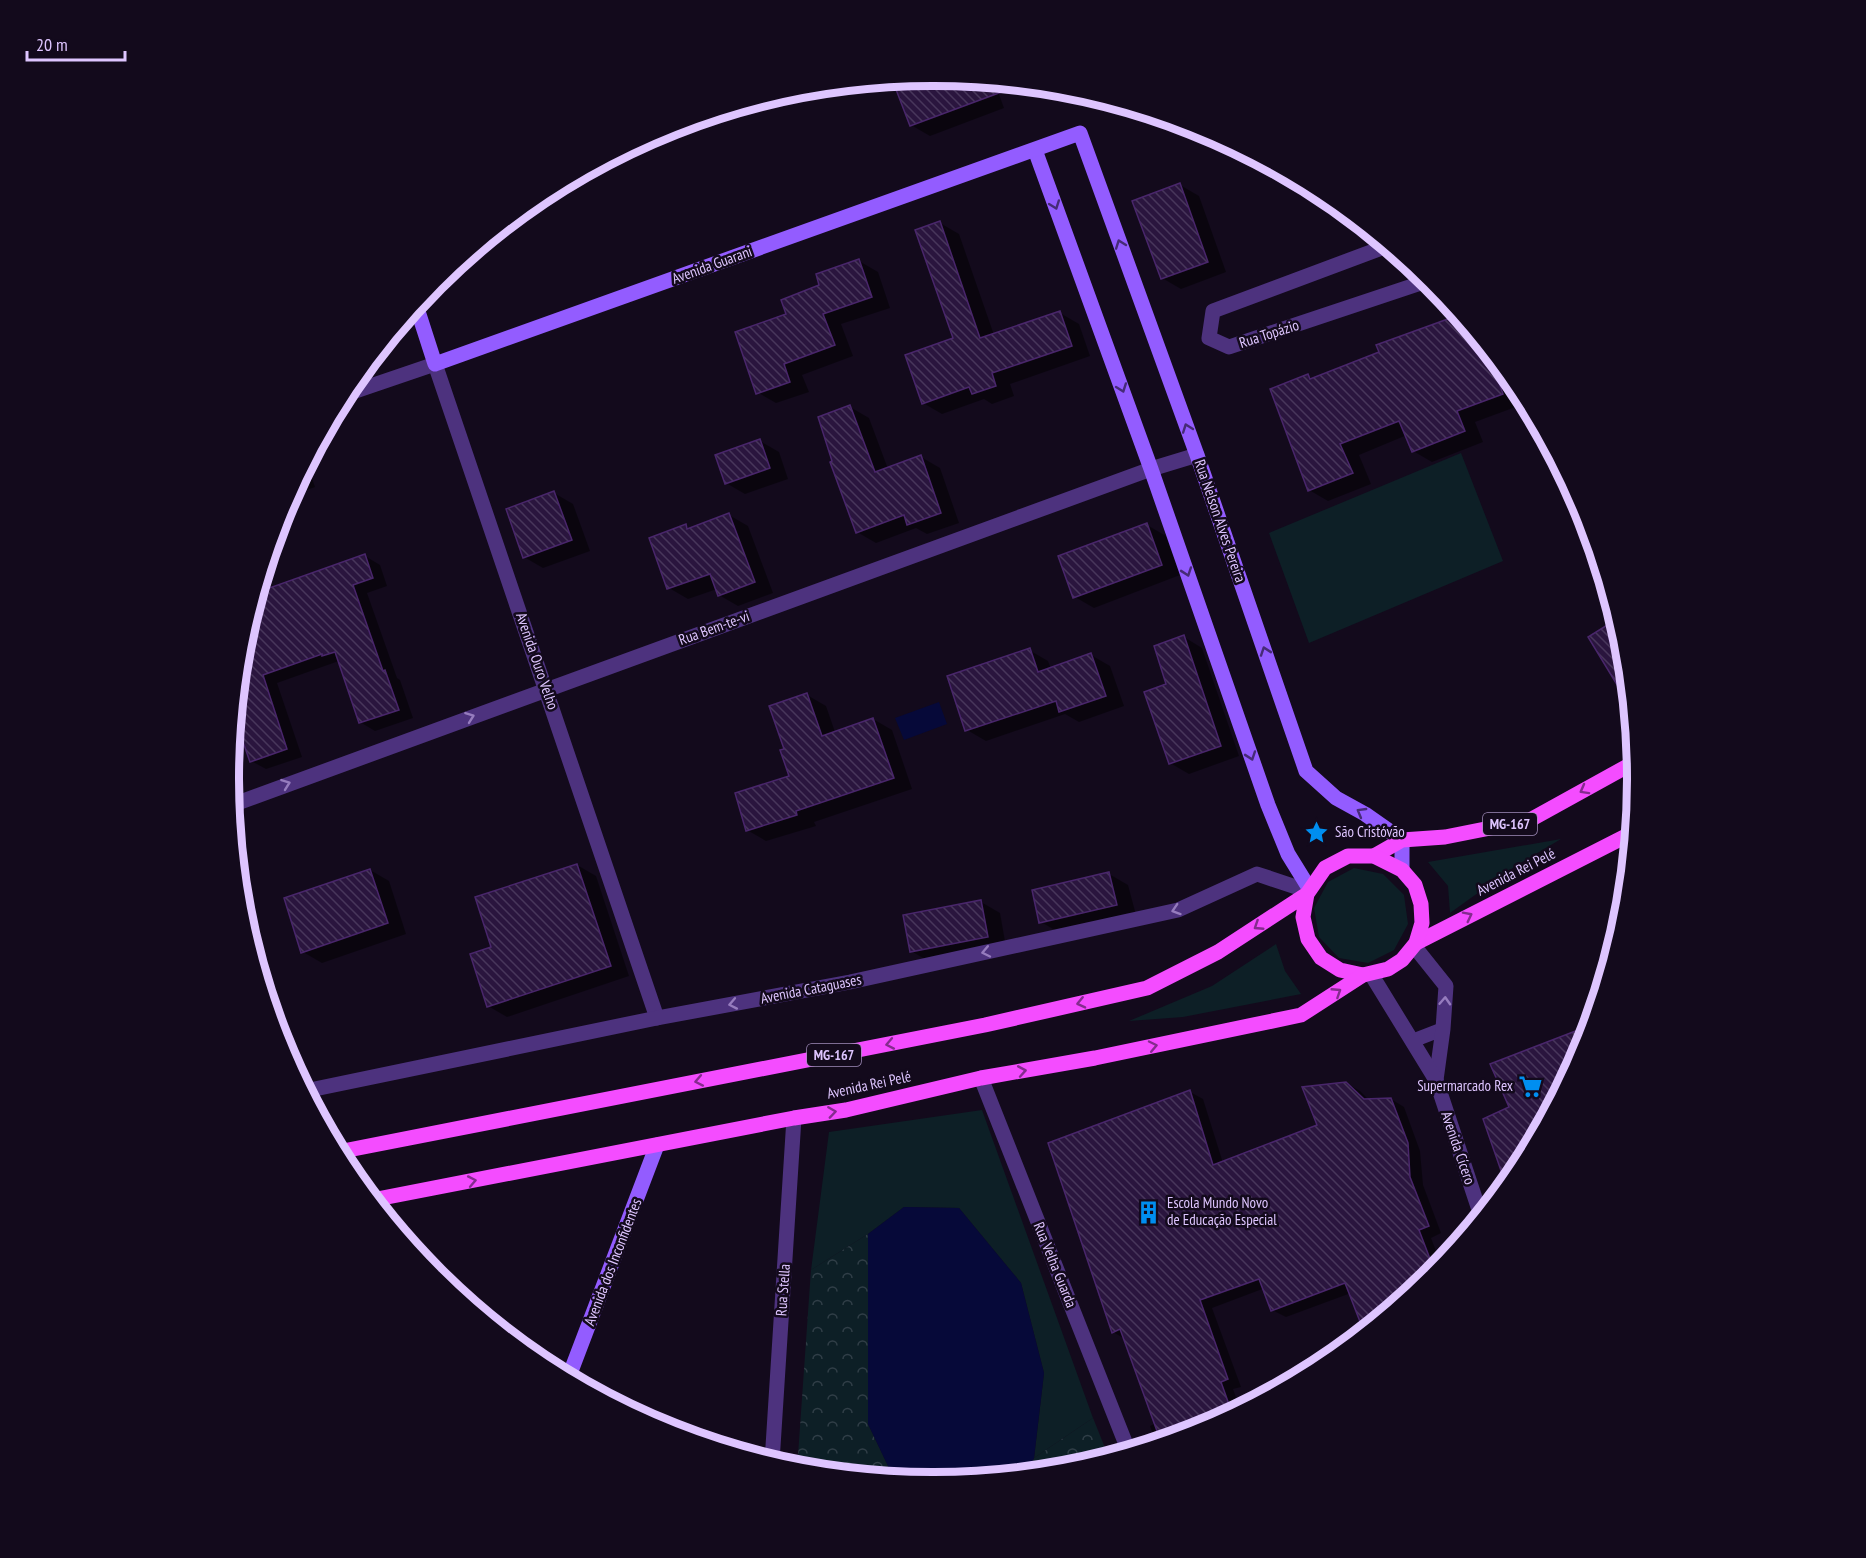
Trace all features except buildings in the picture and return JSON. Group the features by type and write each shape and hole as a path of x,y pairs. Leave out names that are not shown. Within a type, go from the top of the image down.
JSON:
{"main road":[{"name":"MG-167","path":"1374,855 1402,840 1445,837 1530,820 1626,767"},
{"name":"Avenida Rei Pelé","path":"381,1198 794,1118 846,1110 981,1078 1095,1058 1301,1016 1367,974 1388,969 1402,960 1415,945 1624,837"},
{"path":"1367,974 1340,970 1321,958 1308,939 1303,916 1308,891 1325,868 1348,856 1374,855 1402,870 1415,885 1421,904 1422,923 1415,945"},
{"name":"MG-167","path":"347,1150 985,1025 1147,988 1218,952 1308,891"}],"street":[{"name":"Avenida Guarani","path":"359,390 1080,133"},
{"name":"Rua Nelson Alves Pereira","path":"1080,133 1197,455 1306,771 1335,798 1365,814 1402,840"},
{"path":"1035,150 1151,469 1268,805 1288,854 1308,891"},
{"name":"Rua Topázio","path":"1379,249 1213,311 1209,338 1229,347 1418,284"},
{"name":"Avenida Ouro Velho","path":"419,314 657,1018"},
{"name":"Rua Bem-te-vi","path":"240,802 1151,469 1197,455"},
{"path":"1402,840 1402,870"},
{"name":"Avenida Cataguases","path":"313,1089 657,1018 850,982 1178,910 1257,874 1308,891"},
{"name":"Avenida Cícero","path":"1415,945 1446,986 1436,1080"},
{"name":"Avenida Cícero","path":"1367,974 1436,1080 1478,1207"},
{"name":"Rua Velha Guarda","path":"981,1078 1126,1445"},
{"name":"Rua Stella","path":"773,1453 794,1118"},
{"name":"Avenida dos Inconfidentes","path":"571,1370 657,1145"}],"lane":[{"path":"1412,1041 1443,1029"}],"green space":[{"path":"1461,453 1503,561 1309,643 1269,533"},
{"path":"1561,839 1514,867 1450,913 1448,886 1428,862"},
{"path":"1354,868 1383,874 1404,895 1408,924 1394,950 1368,963 1339,958 1319,937 1314,908 1328,882"},
{"path":"1276,944 1285,971 1301,994 1183,1017 1129,1021 1212,986"},
{"path":"982,1110 1093,1418 1034,1458 1044,1373 1021,1283 959,1208 904,1207 868,1234 811,1270 829,1132"},
{"path":"868,1234 868,1424 889,1471 842,1467 798,1459 811,1270"},
{"path":"1093,1418 1106,1450 1030,1466 1034,1458"}],"shaded area":[{"path":"939,702 947,724 904,740 895,718"},
{"path":"904,1207 959,1208 1021,1283 1044,1373 1034,1458 1030,1466 978,1471 889,1471 868,1424 868,1234"}],"place":[{"name":"São Cristóvão","path":"1317,832"},
{"name":"Supermarcado Rex","path":"1531,1086"},
{"name":"Escola Mundo Novo de Educação Especial","path":"1149,1212"}]}
